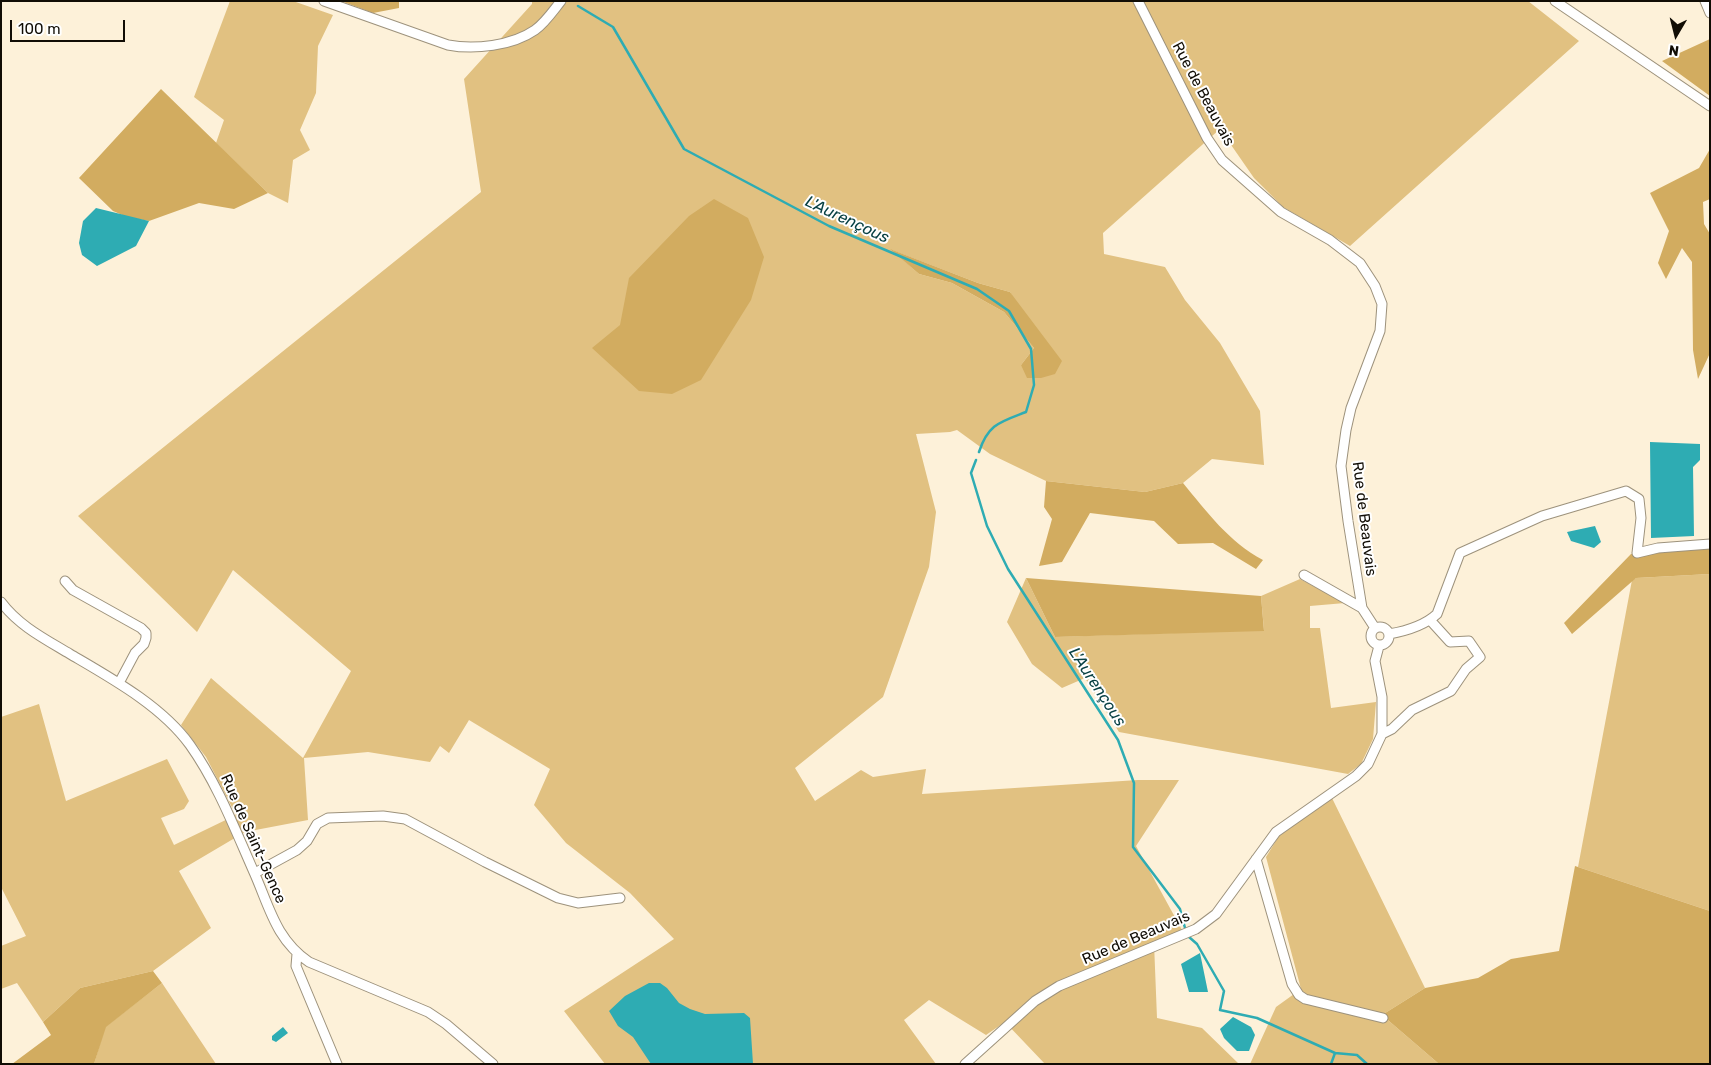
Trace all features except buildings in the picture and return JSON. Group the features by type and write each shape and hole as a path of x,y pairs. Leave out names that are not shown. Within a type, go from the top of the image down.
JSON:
{"street":[{"path":"324,1 460,48 493,45 515,40 533,32 543,24 561,1"},
{"name":"Rue de Beauvais","path":"1138,1 1207,138 1222,160 1282,212 1330,240 1360,263 1379,295 1382,304 1380,331 1351,408 1341,466 1362,608 1374,628"},
{"path":"1555,1 1710,106"},
{"path":"1705,1 1710,13"},
{"path":"1389,634 1405,631 1430,620 1437,614 1460,553 1542,516 1626,491 1639,499 1641,518 1637,552 1658,548 1710,544"},
{"path":"1304,575 1362,608"},
{"path":"65,581 73,590 141,628 146,633 144,644 135,653 118,683"},
{"name":"Rue de Saint-Gence","path":"1,602 14,618 30,630 118,683 158,712 179,731 190,745 219,793 280,931 297,954 309,962 428,1012 446,1024 493,1064"},
{"path":"1382,734 1392,729 1412,710 1451,691 1466,669 1480,657 1469,641 1450,642 1430,620"},
{"path":"1384,627 1389,634 1387,643 1379,646 1371,640 1374,628 1384,627"},
{"name":"Rue de Beauvais","path":"965,1064 1035,1001 1059,986 1196,929 1216,914 1276,832 1356,776 1368,764 1382,734 1382,698 1375,660 1379,646"},
{"path":"255,873 297,850 308,841 317,824 328,818 383,816 405,819 484,862 558,898 578,903 620,898"},
{"path":"1256,859 1292,984 1299,995 1305,999 1383,1018"},
{"path":"297,954 296,966 337,1064"}],"shaded area":[{"path":"230,1 293,1 333,15 318,46 316,93 300,130 310,150 293,160 288,203 268,193 216,143 224,120 194,97"},
{"path":"341,1 399,1 399,8 373,13"},
{"path":"532,1 1528,1 1579,41 1350,246 1283,207 1254,178 1220,129 1103,233 1104,254 1165,267 1185,300 1220,343 1260,411 1264,465 1212,459 1183,483 1145,492 1046,481 990,454 957,430 916,434 936,512 929,567 883,697 795,768 815,801 861,770 873,777 926,769 922,794 1138,780 1179,780 1136,846 1182,930 1154,943 1157,1018 1202,1028 1239,1064 1045,1064 1005,1022 986,1035 929,1000 904,1020 936,1064 605,1064 564,1011 674,939 630,893 566,843 534,805 550,769 469,720 449,753 440,746 430,762 368,752 304,758 308,820 245,832 179,871 211,928 153,971 80,988 43,1022 17,983 1,989 1,946 26,936 1,887 1,717 39,704 66,801 167,759 189,801 184,809 161,818 174,845 236,815 206,757 181,725 211,678 303,758 351,671 233,570 197,632 78,516 481,192 464,79 532,4","holes":["892,250 978,283 1010,292 1055,374 1021,365 1034,348 1004,312 952,283 919,274"]},
{"path":"1710,39 1710,96 1662,61"},
{"path":"161,89 268,193 234,209 199,203 149,221 127,217 113,211 79,178"},
{"path":"1710,149 1710,199 1703,202 1704,224 1710,234 1710,353 1698,379 1693,350 1692,262 1682,248 1666,279 1658,263 1669,231 1650,193 1699,168"},
{"path":"714,199 748,218 764,257 751,300 701,380 672,394 639,391 592,348 620,325 629,278 689,216"},
{"path":"890,249 978,283 1010,292 1062,361 1055,374 1041,378 1027,378 1021,365 1034,348 1004,312 952,283 919,274"},
{"path":"1046,481 1145,492 1183,483 1229,535 1263,560 1256,569 1213,543 1178,544 1154,521 1090,513 1062,562 1039,566 1052,519 1044,507"},
{"path":"1710,547 1710,574 1636,578 1572,634 1564,623 1631,554"},
{"path":"1710,574 1710,911 1578,867 1632,580 1636,578"},
{"path":"1026,578 1055,637 1264,630 1261,596 1300,579 1345,603 1310,606 1310,628 1320,628 1331,708 1376,702 1373,739 1361,764 1348,774 1119,732 1085,678 1062,688 1032,664 1007,622"},
{"path":"1026,578 1261,596 1264,631 1055,637"},
{"path":"1332,798 1425,988 1382,1015 1439,1064 1250,1064 1276,1007 1301,989 1266,857 1279,836"},
{"path":"1575,866 1710,911 1710,1064 1439,1064 1382,1015 1425,988 1478,978 1511,959 1559,951"},
{"path":"153,971 162,983 106,1027 94,1064 12,1064 51,1035 43,1022 80,988"},
{"path":"162,983 216,1064 94,1064 105,1027"}],"water":[{"path":"96,208 149,221 136,246 97,266 82,255 79,243 83,221"},
{"path":"1650,442 1700,444 1700,460 1693,467 1694,536 1651,538"},
{"path":"1595,526 1601,542 1594,548 1571,541 1567,532"},
{"path":"1200,953 1208,992 1189,992 1181,964"},
{"path":"649,983 660,983 667,988 679,1003 705,1014 744,1013 750,1018 753,1064 651,1064 633,1037 618,1026 609,1011 625,996"},
{"path":"1233,1017 1251,1027 1255,1035 1249,1051 1237,1051 1224,1038 1220,1029"},
{"path":"283,1027 288,1033 276,1042 272,1040 272,1036"}],"waterway":[{"name":"L'Aurençous","path":"578,6 613,27 684,149 829,226 977,289 1009,311 1031,349 1034,385 1026,412 996,425 986,435 979,452"},
{"name":"L'Aurençous","path":"976,460 971,473 987,526 1008,569 1118,740 1134,783 1133,847 1180,909 1185,928"},
{"name":"L'Aurençous","path":"1189,937 1197,944 1224,991 1220,1010 1257,1018 1335,1053 1331,1064"},
{"path":"1335,1053 1357,1055 1367,1064"}]}
